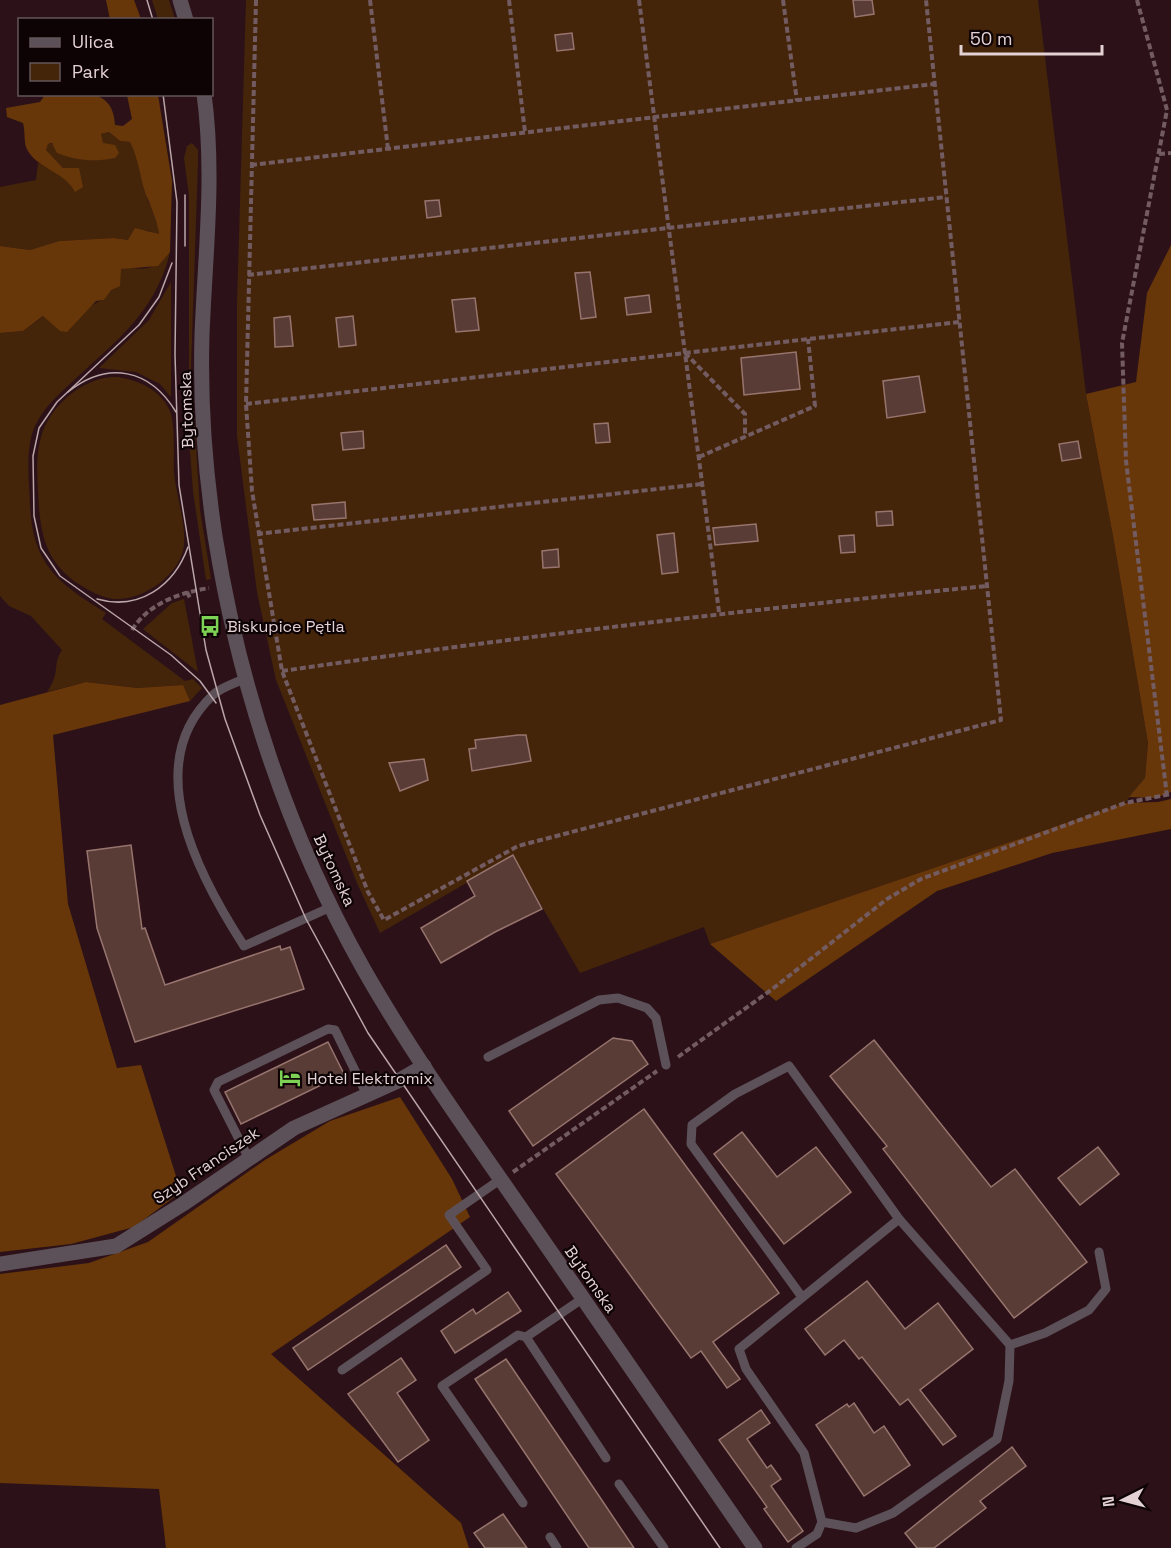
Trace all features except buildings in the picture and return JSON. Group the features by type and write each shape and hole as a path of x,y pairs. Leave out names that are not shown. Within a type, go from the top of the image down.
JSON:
{"street":[{"path":"180,0 185,18"},
{"name":"Bytomska","path":"204,96 210,159 202,341 205,443 219,558 246,678 292,821 331,907 361,964 424,1066 755,1548"},
{"name":"Szyb Franciszek","path":"0,1264 116,1246 294,1128 366,1093 398,1081 424,1066"}],"lane":[{"path":"246,678 212,696 191,723 179,758 181,812 194,856 222,912 244,946 331,907"},
{"path":"488,1057 599,1000 618,998 647,1008 656,1018 666,1065"},
{"path":"249,1159 214,1090 218,1082 328,1029 335,1030 366,1093"},
{"path":"802,1297 691,1144 693,1125 735,1094 789,1066 899,1219 1010,1345 1009,1380 997,1439 893,1513 856,1528 822,1522"},
{"path":"342,1370 487,1270 449,1215 501,1179"},
{"path":"796,1548 817,1534 822,1522 804,1453 746,1369 738,1349 899,1219"},
{"path":"1010,1345 1046,1333 1089,1310 1106,1289 1099,1252"},
{"path":"526,1337 582,1299"},
{"path":"523,1503 442,1386 518,1335 526,1337 606,1458"},
{"path":"619,1484 664,1548"},
{"path":"550,1537 557,1548"}],"path":[{"path":"256,0 246,404 257,534 282,671 368,892 384,920 518,846 1001,720 926,0"},
{"path":"370,0 388,148"},
{"path":"509,0 525,132"},
{"path":"639,0 719,612"},
{"path":"783,0 797,100"},
{"path":"501,1179 540,1155 771,990 887,899 921,879 1125,803 1169,795 1126,461 1122,343 1167,110 1137,0"},
{"path":"251,165 934,84"},
{"path":"1159,154 1171,153"},
{"path":"248,275 946,196"},
{"path":"246,404 959,322"},
{"path":"699,457 815,406 808,339"},
{"path":"685,353 745,414 745,436"},
{"path":"257,534 702,484"},
{"path":"282,671 495,640 719,612 987,586"},
{"path":"132,630 137,622 169,597 210,588"},
{"path":"187,592 190,598"}],"green space":[{"path":"152,0 169,0 175,18 158,18"},
{"path":"246,0 1038,0 1086,394 1148,743 1145,778 1125,803 710,944 704,927 580,973 513,856 380,933 357,883 276,680 257,592 237,436 237,304"},
{"path":"109,132 120,141 130,142 138,158 148,202 156,213 159,235 146,230 128,240 114,238 59,241 30,250 0,246 0,187 36,180 38,163 59,174 75,191 63,168 46,150 48,144 103,144 101,134"},
{"path":"192,143 198,150 198,162 191,367 200,510 211,579 206,580 193,491 189,438 189,196 184,158 187,146"},
{"path":"170,252 164,273 144,309 119,338 57,396 38,419 32,435 29,454 30,504 36,542 42,557 61,581 106,613 102,619 185,681 193,679 202,688 190,701 182,685 137,688 86,682 47,692 54,679 57,660 62,650 31,616 9,606 0,596 0,333 23,331 44,316 60,331 66,329 92,306 104,300 121,269 151,267"},
{"path":"171,282 170,396 160,384 136,372 99,368 149,320"},
{"path":"118,377 148,387 160,396 169,409 173,431 174,473 184,545 176,566 158,584 136,596 114,599 99,595 77,583 66,574 50,554 40,518 37,464 39,444 45,425 60,404 81,387 93,381"},
{"path":"184,599 198,672 143,629 172,603"}],"shaded area":[{"path":"106,0 134,0 141,18 110,18"},
{"path":"44,96 97,96 108,103 113,112 115,125 123,126 132,119 127,96 158,96 172,181 170,252 158,266 121,269 120,286 111,290 104,300 96,301 67,332 60,331 43,316 23,331 0,333 0,246 30,250 59,241 114,238 128,240 135,228 159,234 130,142 120,141 109,132 101,134 103,143 115,145 119,153 115,158 100,160 72,158 57,153 52,143 48,144 46,150 63,168 79,168 83,187 75,192 64,179 30,154 26,147 23,123 7,117 6,108 40,102"},
{"path":"1171,245 1171,792 1156,798 1129,797 1145,778 1148,743 1086,394 1136,382 1147,293"},
{"path":"86,682 137,688 183,685 190,701 53,735 68,904 117,1068 141,1065 181,1192 134,1227 71,1244 0,1252 0,705"},
{"path":"1171,799 1171,829 1052,853 937,891 776,1001 710,944 1125,803 1158,802"},
{"path":"400,1097 452,1179 470,1217 271,1354 461,1523 469,1548 166,1548 159,1489 0,1483 0,1274 89,1263 148,1242 265,1160 330,1121"}],"tram line":[{"path":"147,0 152,18"},
{"path":"163,96 177,202 175,355 179,485 206,650 225,719 260,815 306,919 368,1033 720,1548"},
{"path":"185,195 185,246"},
{"path":"172,263 159,297 139,325 57,402 39,428 33,456 34,516 41,548 60,576 171,655 200,681 216,703"},
{"path":"68,392 98,376 113,373 127,374 141,378 154,386 166,397 176,412"},
{"path":"97,599 112,602 127,601 153,592 174,573 188,547"}],"place":[{"name":"Biskupice Pętla","path":"210,626"},
{"name":"Hotel Elektromix","path":"290,1078"}]}
